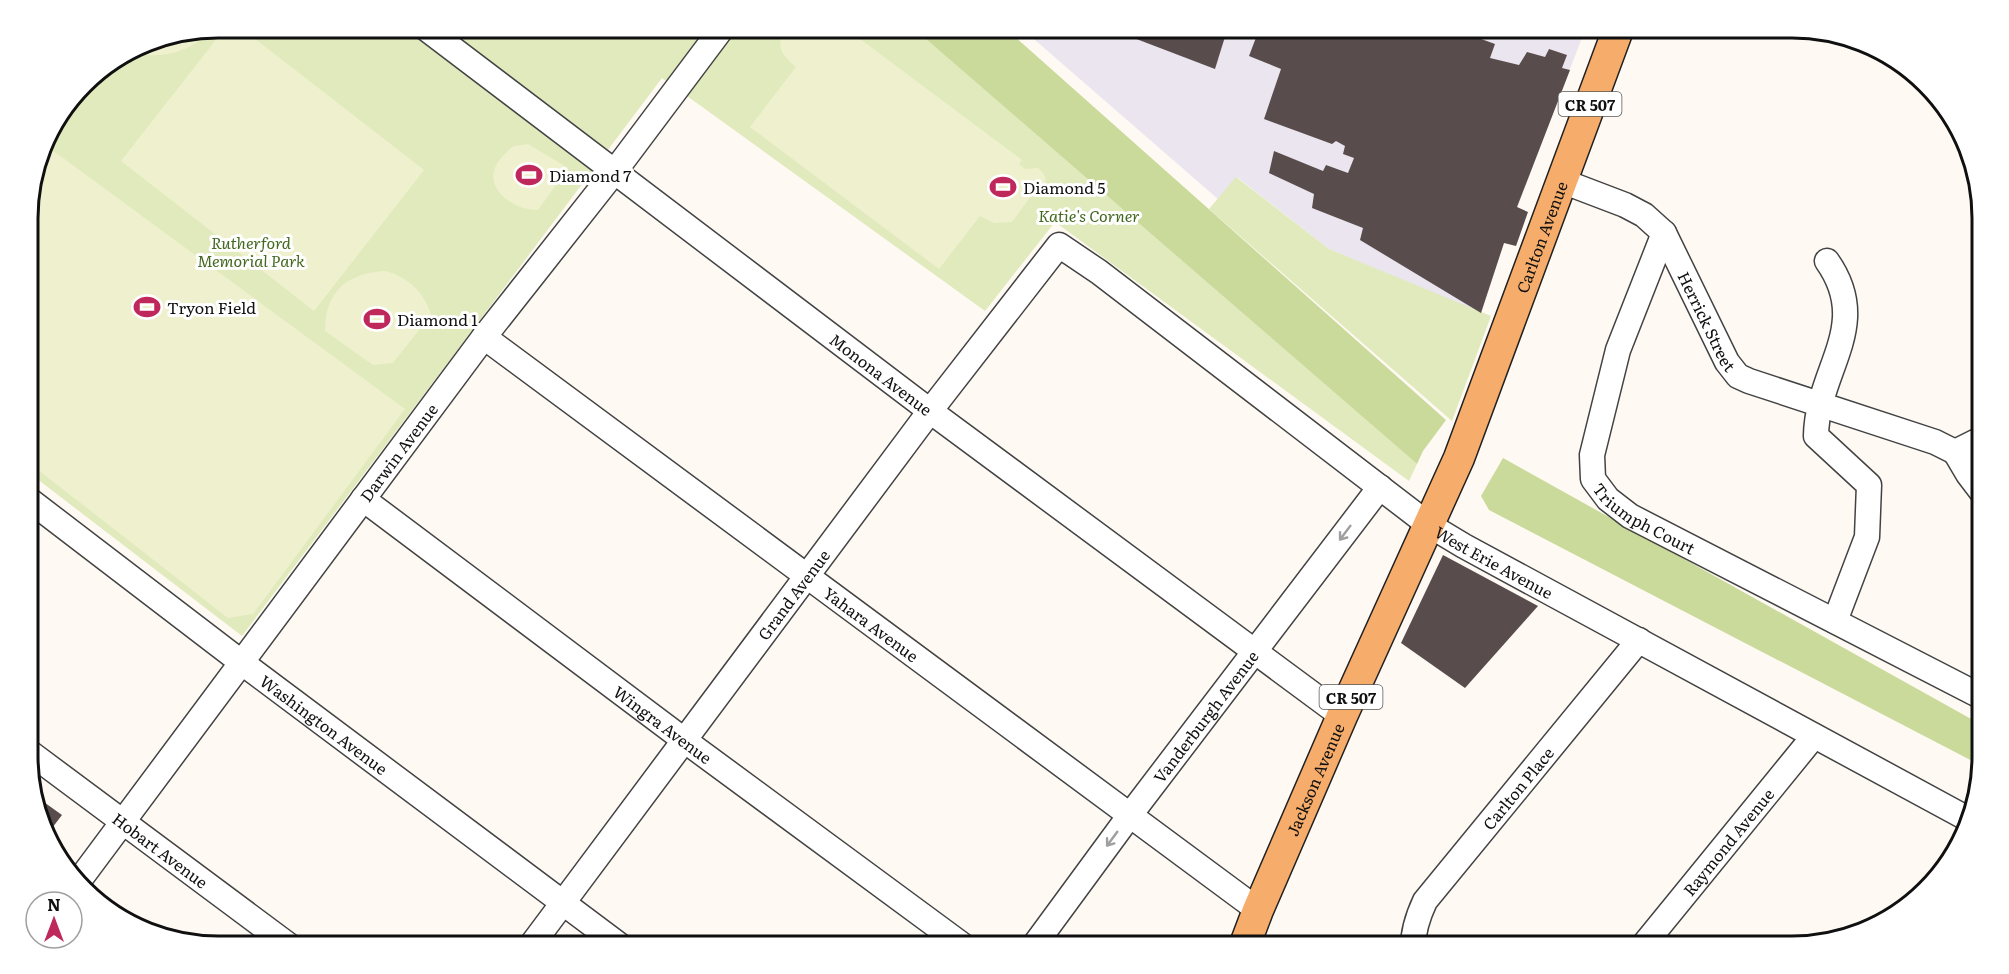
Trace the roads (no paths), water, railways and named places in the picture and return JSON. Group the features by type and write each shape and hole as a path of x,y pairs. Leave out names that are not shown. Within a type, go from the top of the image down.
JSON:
{"main road":[{"name":"Carlton Avenue","path":"1463,449 1615,38"},
{"name":"Jackson Avenue","path":"1248,936 1342,716 1463,449"}],"street":[{"name":"Monona Avenue","path":"439,38 930,411 1342,716"},
{"name":"Darwin Avenue","path":"83,876 484,337 615,171 715,38"},
{"name":"Herrick Street","path":"1562,181 1625,205 1644,215 1664,233 1727,362 1738,376 1935,442 1955,452"},
{"name":"Triumph Court","path":"1664,233 1618,350 1592,455 1593,479 1608,499 1630,516 1972,692"},
{"name":"Grand Avenue","path":"538,936 930,411 1059,245"},
{"name":"West Erie Avenue","path":"1059,245 1099,272 1429,525 1961,815"},
{"path":"1827,261 1844,292 1845,330 1819,404 1816,436 1869,485 1867,537 1835,621"},
{"name":"Yahara Avenue","path":"484,337 1258,910"},
{"path":"1972,444 1955,452 1972,479"},
{"name":"Vanderburgh Avenue","path":"1042,936 1130,815 1380,487"},
{"name":"Wingra Avenue","path":"363,499 950,936"},
{"name":"Washington Avenue","path":"38,507 607,936"},
{"name":"Carlton Place","path":"1413,936 1417,917 1425,901 1639,640"},
{"name":"Raymond Avenue","path":"1651,936 1814,736"},
{"name":"Hobart Avenue","path":"38,759 276,936"}],"place":[{"name":"Diamond 7","path":"529,175"},
{"name":"Diamond 5","path":"1003,187"},
{"name":"Tryon Field","path":"147,307"},
{"name":"Diamond 1","path":"377,319"}],"park label":[{"name":"Katie's Corner","path":"1089,215"},
{"name":"Rutherford Memorial Park","path":"251,251"}]}
